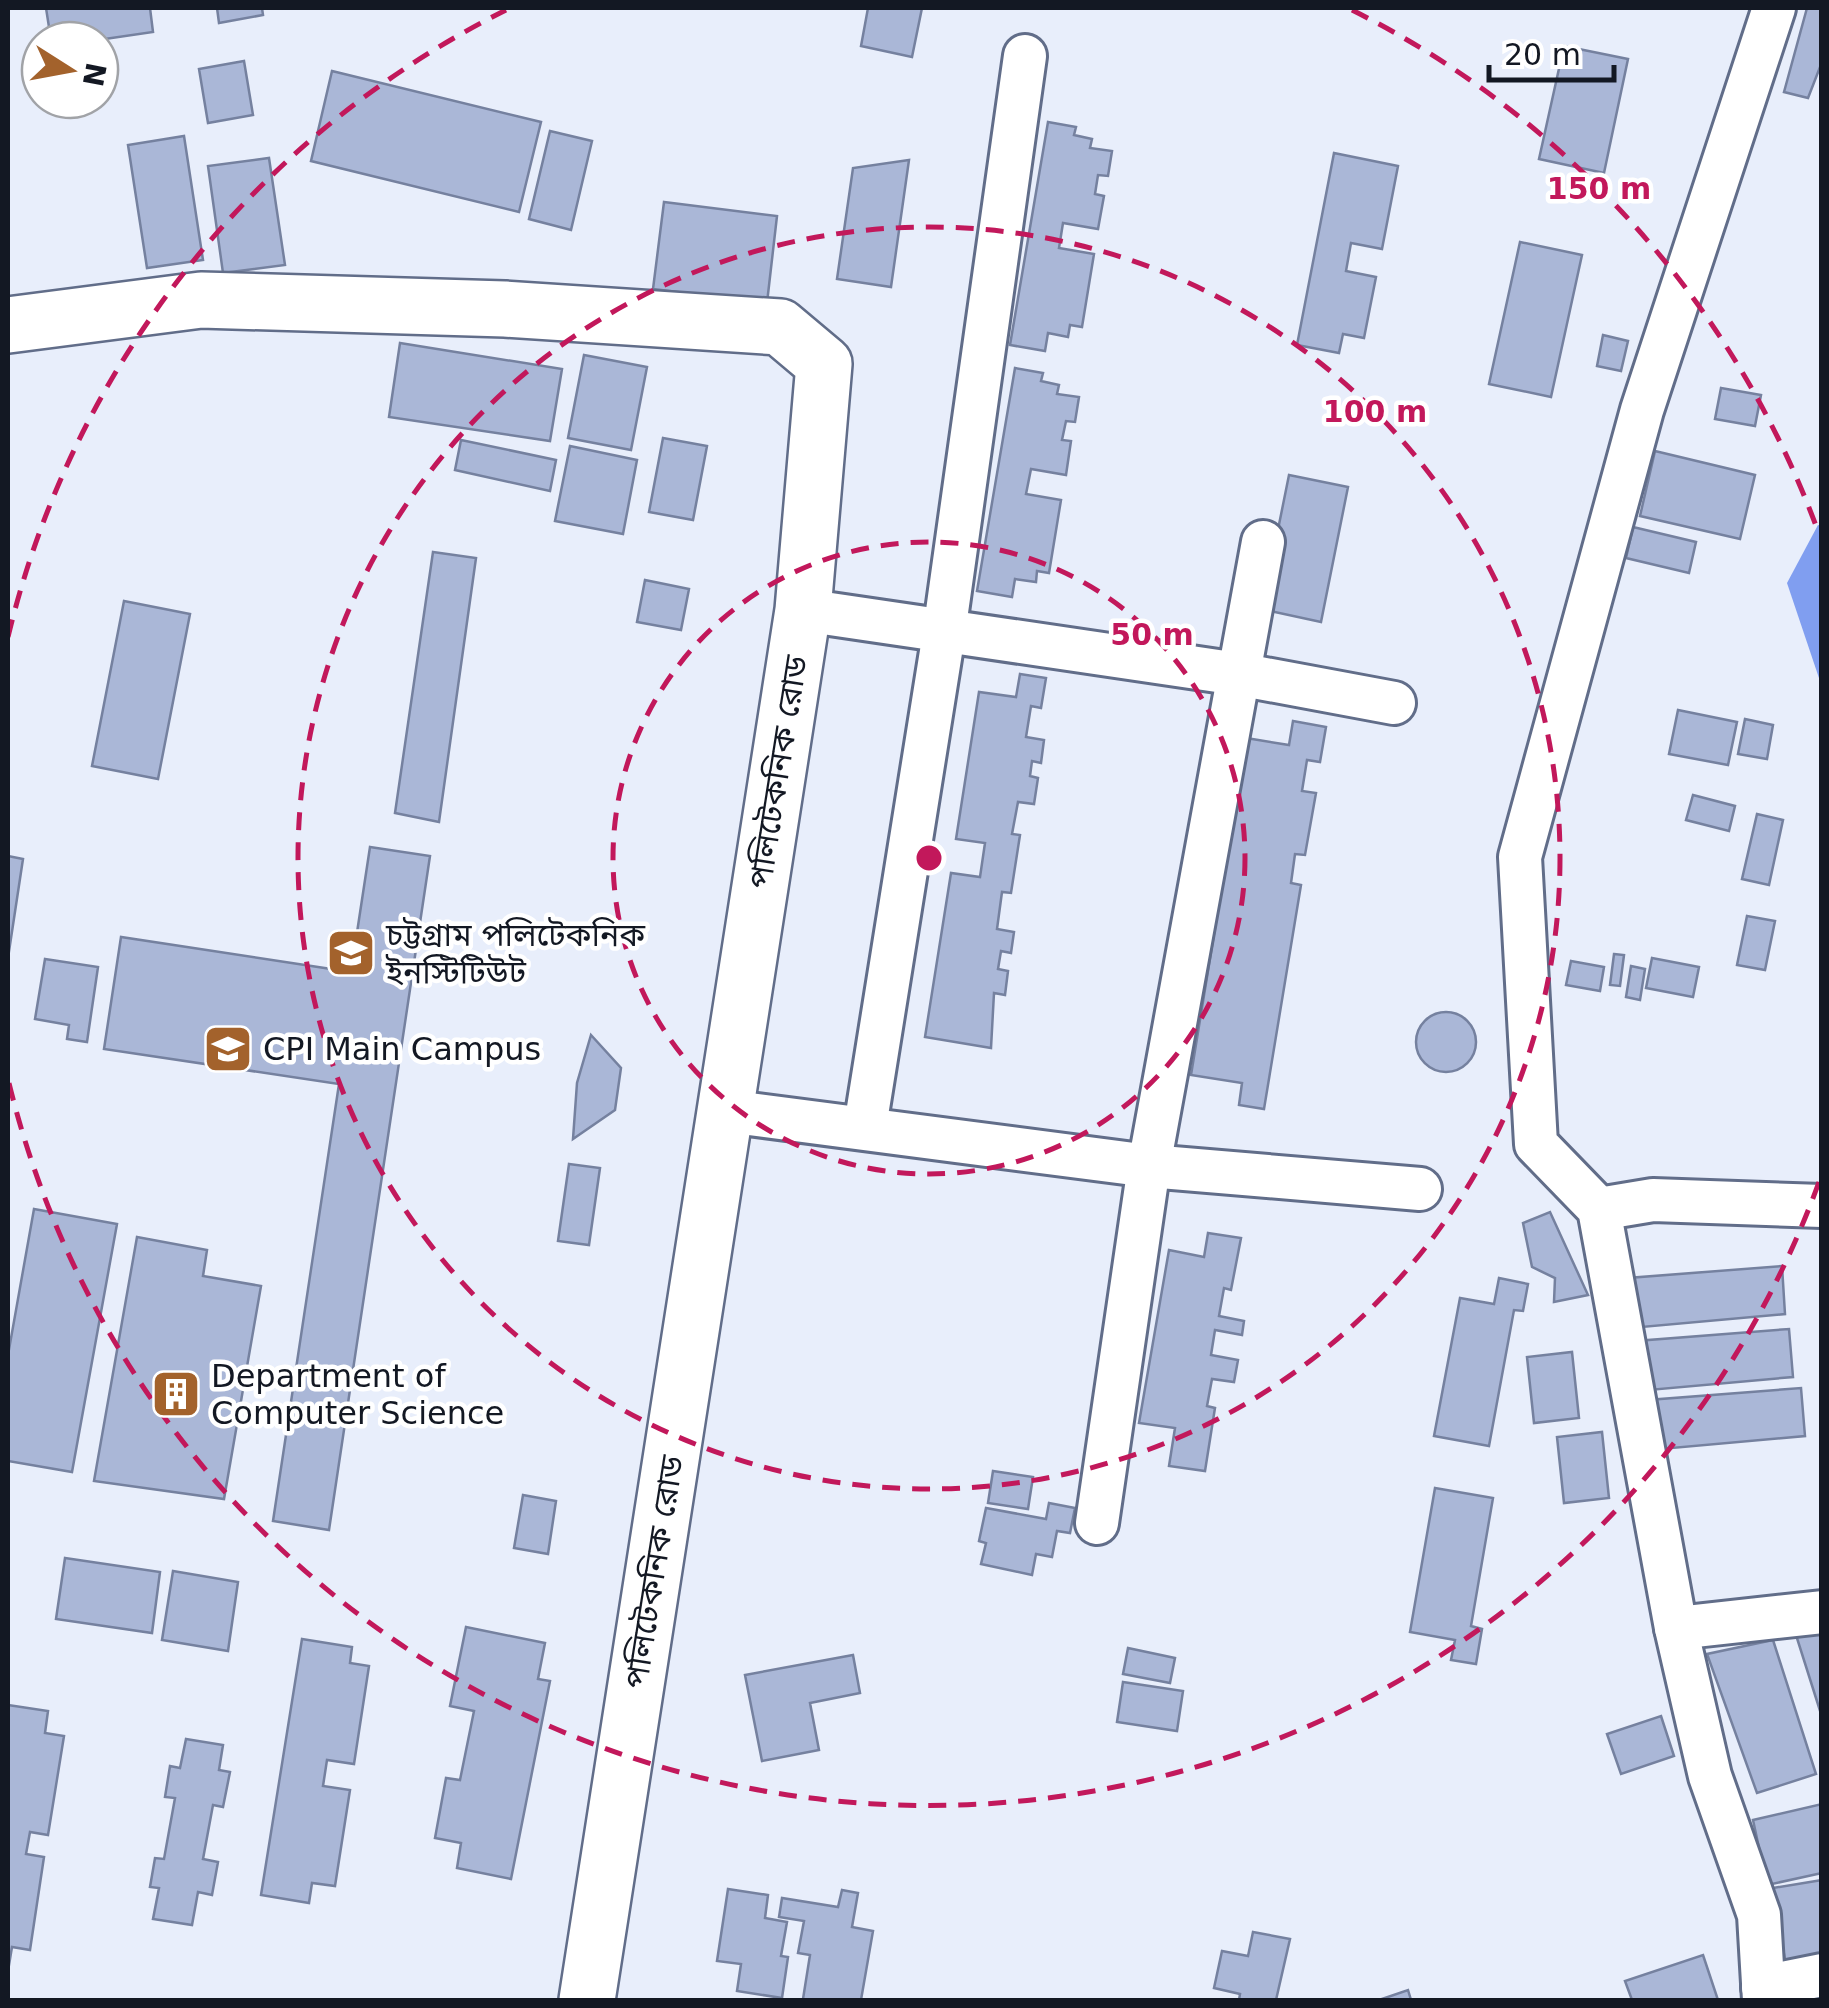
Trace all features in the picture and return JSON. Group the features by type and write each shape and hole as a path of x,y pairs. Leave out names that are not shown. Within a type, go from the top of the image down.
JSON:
{"main road":[{"name":"পলিটেকনিক রোড","path":"8,325 201,300 505,309 780,327 824,364 803,610 587,2000"}],"street":[{"path":"1774,8 1642,410 1520,857 1536,1144 1599,1209 1676,1628 1710,1776 1758,1915 1763,1994 1822,1975"},
{"path":"865,1127 944,633 1026,56"},
{"path":"1097,1522 1149,1166 1263,542"},
{"path":"803,610 1238,674 1394,703"},
{"path":"726,1111 1149,1166 1420,1188"},
{"path":"1599,1209 1653,1200 1822,1206"},
{"path":"1676,1628 1822,1612"}],"water":[{"path":"1818,525 1822,526 1821,684 1787,583"}],"building":[{"path":"46,8 150,8 153,32 120,37 120,20 48,20"},
{"path":"217,8 262,8 263,15 219,23"},
{"path":"868,8 922,8 912,57 861,46"},
{"path":"1807,8 1822,8 1822,62 1808,98 1784,92"},
{"path":"1564,46 1628,59 1604,173 1539,159"},
{"path":"244,61 253,115 208,123 199,69"},
{"path":"332,71 541,122 519,212 311,161"},
{"path":"1048,122 1076,127 1074,135 1092,139 1090,148 1112,151 1108,176 1098,175 1095,194 1104,196 1098,229 1063,223 1059,248 1094,254 1082,327 1070,325 1068,337 1048,333 1045,351 1010,345"},
{"path":"550,131 592,141 571,230 529,219"},
{"path":"184,136 203,260 147,268 128,145"},
{"path":"1334,153 1398,166 1382,249 1351,243 1346,271 1376,277 1364,338 1343,334 1339,353 1297,345"},
{"path":"269,158 285,265 223,273 208,166"},
{"path":"909,160 891,287 837,279 853,168"},
{"path":"664,202 777,216 767,303 653,289"},
{"path":"1520,242 1582,255 1551,397 1489,384"},
{"path":"1603,335 1628,341 1621,371 1597,366"},
{"path":"400,343 562,369 550,441 389,417"},
{"path":"584,355 647,367 631,450 568,438"},
{"path":"1015,368 1043,373 1041,381 1059,385 1057,394 1079,397 1075,422 1066,421 1062,440 1071,441 1066,475 1031,469 1026,494 1061,500 1049,573 1037,571 1036,582 1015,579 1012,597 977,591"},
{"path":"1721,388 1761,395 1755,426 1715,419"},
{"path":"663,438 707,446 693,520 649,512"},
{"path":"461,440 556,460 550,491 455,470"},
{"path":"570,446 637,460 623,534 555,521"},
{"path":"1655,451 1755,475 1740,539 1640,516"},
{"path":"1289,475 1348,487 1321,622 1270,611 1266,589"},
{"path":"1633,527 1696,542 1689,573 1626,558"},
{"path":"433,552 476,558 439,822 395,813"},
{"path":"645,580 689,589 681,630 637,622"},
{"path":"124,601 190,614 158,779 92,766"},
{"path":"1020,674 1046,678 1041,708 1031,706 1026,737 1044,740 1041,763 1032,761 1030,776 1038,778 1034,804 1018,802 1012,834 1020,835 1011,893 1002,892 997,929 1014,932 1011,953 1001,951 998,969 1008,971 1005,995 994,993 991,1048 925,1037 951,873 980,877 985,843 956,839 979,692 1016,697"},
{"path":"1678,710 1737,722 1728,765 1669,754"},
{"path":"1745,719 1773,725 1767,759 1738,754"},
{"path":"1293,721 1326,727 1320,762 1307,760 1302,791 1316,793 1305,855 1295,854 1291,883 1301,885 1264,1109 1239,1105 1242,1083 1191,1075 1246,738 1289,745"},
{"path":"1693,795 1735,806 1729,831 1686,820"},
{"path":"1757,814 1783,820 1769,885 1742,879"},
{"path":"370,847 430,856 329,1530 273,1521 339,1084 104,1049 121,937 351,972"},
{"path":"8,856 23,859 8,958"},
{"path":"1747,916 1775,921 1765,970 1737,965"},
{"path":"1614,954 1624,955 1620,986 1610,985"},
{"path":"1652,958 1699,967 1693,997 1646,988"},
{"path":"45,959 98,967 87,1042 67,1039 69,1025 35,1019"},
{"path":"1571,961 1604,967 1600,991 1566,985"},
{"path":"1631,966 1645,969 1640,1000 1626,997"},
{"path":"1446,1012 1467,1021 1476,1042 1467,1063 1446,1072 1425,1063 1416,1042 1425,1021"},
{"path":"591,1035 621,1068 615,1110 573,1139 577,1083"},
{"path":"569,1164 600,1168 589,1245 558,1241"},
{"path":"34,1209 117,1224 72,1472 8,1461 8,1355"},
{"path":"1550,1212 1588,1295 1554,1302 1555,1278 1532,1267 1523,1223"},
{"path":"1208,1233 1241,1238 1231,1290 1224,1288 1219,1316 1244,1321 1242,1335 1215,1330 1211,1355 1238,1360 1234,1382 1212,1379 1207,1406 1215,1408 1205,1471 1169,1466 1175,1428 1139,1423 1169,1250 1204,1257"},
{"name":"Department of Computer Science","path":"137,1237 207,1250 203,1276 261,1286 224,1499 94,1481"},
{"path":"1782,1266 1785,1314 1631,1328 1628,1278"},
{"path":"1499,1278 1528,1284 1523,1311 1514,1310 1489,1446 1434,1436 1460,1298 1494,1304"},
{"path":"1789,1329 1793,1377 1638,1391 1636,1341"},
{"path":"1572,1352 1579,1418 1534,1423 1527,1357"},
{"path":"1801,1388 1805,1436 1650,1450 1648,1400"},
{"path":"1602,1432 1609,1498 1564,1503 1557,1437"},
{"path":"993,1471 1033,1477 1028,1509 988,1503"},
{"path":"1435,1488 1493,1498 1471,1626 1482,1629 1476,1664 1451,1660 1455,1640 1410,1632"},
{"path":"523,1495 556,1501 548,1554 514,1548"},
{"path":"1049,1503 1075,1508 1070,1533 1057,1531 1052,1557 1036,1554 1032,1575 981,1564 986,1543 979,1541 986,1508 1046,1519"},
{"path":"65,1558 160,1572 152,1633 56,1619"},
{"path":"173,1571 238,1582 228,1651 162,1640"},
{"path":"466,1627 545,1643 538,1679 550,1681 511,1879 457,1868 461,1843 435,1838 446,1778 460,1780 474,1711 450,1706"},
{"path":"1822,1632 1822,1717 1796,1635"},
{"path":"302,1639 352,1647 350,1663 369,1666 354,1764 327,1760 323,1786 350,1790 335,1886 312,1883 309,1903 261,1895"},
{"path":"1773,1640 1816,1774 1757,1793 1707,1654"},
{"path":"1128,1648 1175,1658 1170,1683 1123,1674"},
{"path":"853,1655 860,1693 810,1703 819,1750 762,1761 745,1675"},
{"path":"1123,1682 1183,1691 1177,1731 1117,1722"},
{"path":"8,1705 48,1711 45,1733 64,1736 48,1835 30,1832 26,1854 44,1857 30,1950 12,1947 8,1971"},
{"path":"1661,1716 1674,1756 1621,1774 1607,1734"},
{"path":"186,1739 223,1745 219,1770 230,1772 223,1807 213,1805 203,1859 218,1862 212,1895 198,1892 192,1925 153,1919 159,1888 150,1887 155,1858 164,1859 175,1798 165,1797 170,1766 180,1768"},
{"path":"1822,1804 1822,1873 1767,1885 1753,1820"},
{"path":"1822,1880 1822,1960 1786,1966 1773,1888"},
{"path":"728,1889 768,1895 765,1918 787,1922 781,1956 788,1957 782,1998 737,1991 741,1964 717,1961"},
{"path":"842,1890 858,1893 852,1927 873,1931 861,2000 803,1999 810,1955 798,1953 804,1921 779,1917 782,1898 838,1907"},
{"path":"1253,1932 1290,1939 1276,2000 1239,2000 1240,1994 1214,1988 1222,1951 1248,1956"},
{"path":"1703,1955 1718,2000 1632,2000 1625,1981"},
{"path":"1408,1990 1411,2000 1379,2000"}],"place":[{"name":"চট্টগ্রাম পলিটেকনিক ইনস্টিটিউট","path":"351,953"},
{"name":"CPI Main Campus","path":"228,1049"},
{"name":"Department of Computer Science","path":"176,1394"}]}
